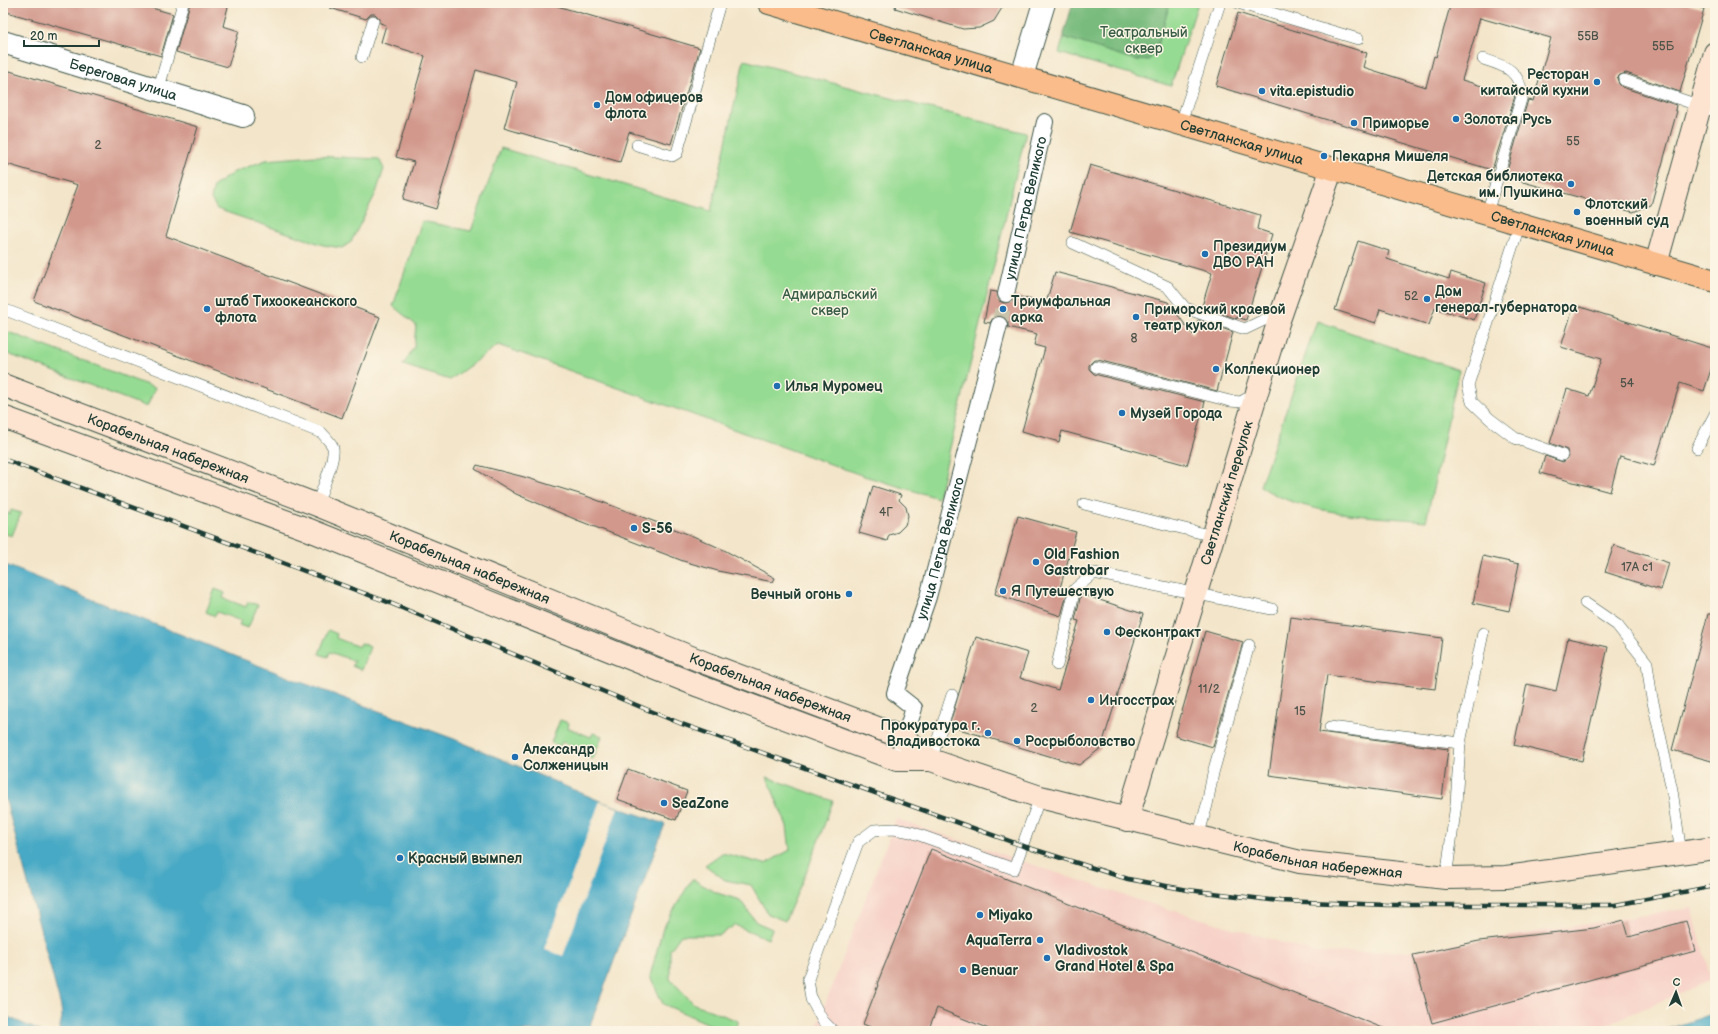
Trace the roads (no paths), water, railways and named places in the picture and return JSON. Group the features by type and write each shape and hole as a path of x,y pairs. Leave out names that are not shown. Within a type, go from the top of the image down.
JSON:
{"main road":[{"name":"Светланская улица","path":"769,3 1022,76 1715,281"},
{"path":"1656,264 1708,108 1715,53"},
{"name":"Светланский переулок","path":"1127,820 1278,323 1332,168"},
{"name":"Корабельная набережная","path":"3,385 316,505 708,664 904,738 930,760"},
{"name":"Корабельная набережная","path":"3,417 307,529 699,686 897,760 930,760 1040,797 1127,820 1300,862 1446,878 1506,878 1715,848"}],"street":[{"path":"1022,76 1044,3"},
{"name":"Береговая улица","path":"3,42 243,116"},
{"name":"улица Петра Великого","path":"1006,294 1045,122"},
{"name":"улица Петра Великого","path":"897,760 914,708 896,693 928,597 999,325"}],"lane":[{"path":"158,90 183,3"},
{"path":"638,145 672,156 677,153 720,3"},
{"path":"1181,123 1220,3"},
{"path":"1238,3 1358,39"},
{"path":"362,57 373,21"},
{"path":"1483,59 1503,66 1514,74 1521,85 1522,96 1487,213"},
{"path":"1624,80 1708,108"},
{"path":"1520,223 1468,385 1472,402 1490,419 1515,438 1562,455"},
{"path":"1073,243 1168,287 1185,308 1245,328 1266,319 1278,323"},
{"path":"3,310 322,433 333,447 332,464 316,505"},
{"path":"1096,367 1230,401 1241,402 1257,392"},
{"path":"1697,448 1715,414"},
{"path":"1084,504 1213,536"},
{"path":"1056,665 1075,589 1094,573 1166,586 1272,609"},
{"path":"1585,603 1617,625 1647,663 1672,790 1680,853"},
{"path":"1446,878 1456,804 1460,743 1483,633"},
{"path":"1198,837 1207,805 1213,774 1248,645"},
{"path":"930,760 952,695"},
{"path":"1330,726 1460,743"},
{"path":"833,1031 823,1021 811,999 808,979 858,842 874,830 894,829 911,832 1012,872 1040,797"}],"water":[{"path":"3,564 298,681 454,739 600,801 665,824 589,1028 594,1031 59,1031 62,1017 61,1007 3,790"},
{"path":"1715,1013 1715,1031 1663,1031"},
{"path":"3,1015 40,1031 3,1031"}],"tunnel":[{"path":"999,325 1006,294"}],"railway":[{"path":"3,459 385,601 682,724 1023,846 1128,879 1188,890 1280,901 1388,905 1615,905 1715,886"}],"place":[{"name":"Ресторан китайской кухни","path":"1597,82"},
{"name":"vita.epistudio","path":"1262,91"},
{"name":"Дом офицеров флота","path":"597,105"},
{"name":"Золотая Русь","path":"1456,119"},
{"name":"Приморье","path":"1354,123"},
{"name":"Пекарня Мишеля","path":"1324,156"},
{"name":"Детская библиотека им. Пушкина","path":"1571,184"},
{"name":"Флотский военный суд","path":"1577,212"},
{"name":"Президиум ДВО РАН","path":"1205,254"},
{"name":"Дом генерал-губернатора","path":"1427,299"},
{"name":"штаб Тихоокеанского флота","path":"207,309"},
{"name":"Триумфальная арка","path":"1003,309"},
{"name":"Приморский краевой театр кукол","path":"1136,317"},
{"name":"Коллекционер","path":"1216,369"},
{"name":"Илья Муромец","path":"777,386"},
{"name":"Музей Города","path":"1122,413"},
{"name":"S-56","path":"634,528"},
{"name":"Old Fashion Gastrobar","path":"1036,562"},
{"name":"Я Путешествую","path":"1003,591"},
{"name":"Вечный огонь","path":"849,594"},
{"name":"Фесконтракт","path":"1107,632"},
{"name":"Ингосстрах","path":"1091,700"},
{"name":"Прокуратура г. Владивостока","path":"988,733"},
{"name":"Росрыболовство","path":"1017,741"},
{"name":"Александр Солженицын","path":"515,757"},
{"name":"SeaZone","path":"664,803"},
{"name":"Красный вымпел","path":"400,858"},
{"name":"Miyako","path":"980,915"},
{"name":"AquaTerra","path":"1040,940"},
{"name":"Vladivostok Grand Hotel & Spa","path":"1047,958"},
{"name":"Benuar","path":"963,970"}],"park label":[{"name":"Театральный сквер","path":"1144,40"},
{"name":"Адмиральский сквер","path":"830,302"}]}
